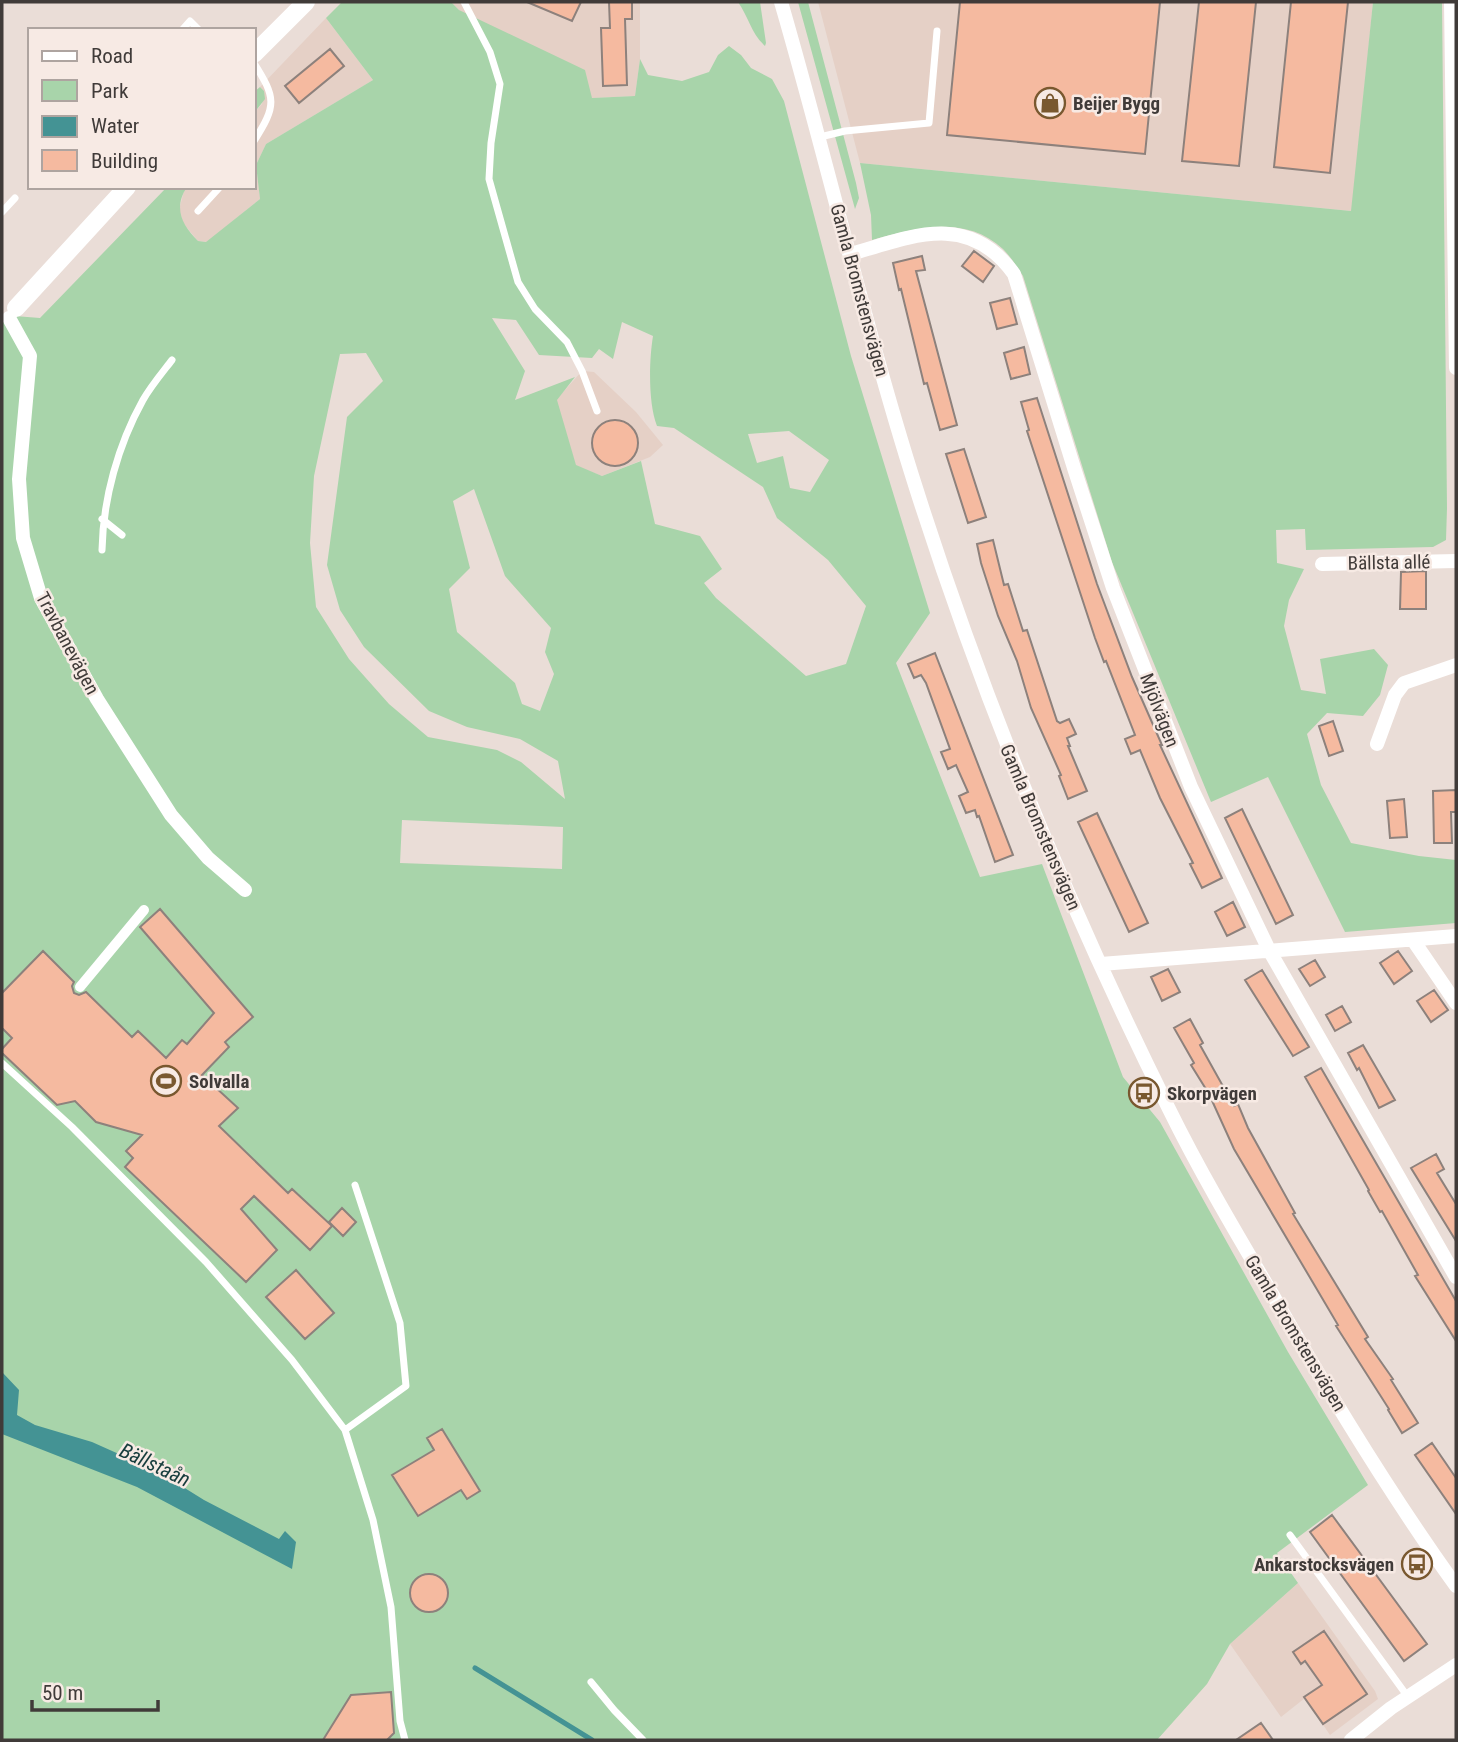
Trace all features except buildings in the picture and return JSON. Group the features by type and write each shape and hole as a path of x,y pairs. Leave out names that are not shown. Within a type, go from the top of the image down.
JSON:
{"street":[{"path":"256,52 306,2"},
{"name":"Gamla Bromstensvägen","path":"781,2 915,485 977,668 1036,818 1170,1110 1235,1230 1336,1403 1456,1586"},
{"path":"1451,2 1456,368"},
{"name":"Travbanevägen","path":"125,189 9,317 30,356 19,479 23,538 41,598 97,698 171,814 208,858 245,890"},
{"name":"Mjölvägen","path":"851,254 911,236 935,232 951,233 986,246 1006,263 1014,274 1074,468 1122,610 1191,787 1269,950 1456,1278"},
{"name":"Bällsta allé","path":"1322,564 1456,561"},
{"path":"1377,744 1395,695 1404,683 1456,665"},
{"path":"80,988 144,910"},
{"path":"1101,964 1456,936"},
{"path":"1413,940 1456,1003"},
{"path":"1357,1738 1391,1708 1456,1665"}],"lane":[{"path":"464,2 490,52 500,84 491,143 489,179 518,282 535,309 567,342 582,370 597,411"},
{"path":"184,28 190,21 197,28"},
{"path":"820,137 845,131 929,123 937,31"},
{"path":"256,66 271,90 270,108 265,124 256,138"},
{"path":"198,211 218,189"},
{"path":"2,212 15,198"},
{"path":"102,550 102,519 131,426 144,399 172,360"},
{"path":"102,519 122,535"},
{"path":"2,1063 72,1127 206,1262 292,1360 345,1430 373,1520 391,1607 400,1721 405,1740"},
{"path":"345,1430 406,1386 400,1323 355,1185"},
{"path":"1290,1535 1408,1698"},
{"path":"591,1682 643,1740"}],"shaded area":[{"path":"451,2 640,2 640,59 635,96 592,98 459,10"},
{"path":"818,2 1373,2 1352,211 860,163"},
{"path":"326,18 373,80 266,144 256,165 256,111 262,104 264,91 260,87"},
{"path":"256,165 260,199 207,242 198,241 183,223 179,210 184,191 256,189"},
{"path":"582,371 594,372 636,412 663,445 650,457 602,476 576,466 556,400"},
{"path":"1298,1583 1378,1699 1330,1735 1305,1698 1281,1717 1230,1644"}],"green space":[{"path":"342,2 451,2 459,10 585,70 592,98 635,96 640,59 648,75 682,81 709,72 718,55 729,46 741,55 751,68 772,79 784,101 851,356 930,613 896,663 980,877 1042,864 1123,1077 1160,1122 1288,1352 1368,1485 1277,1553 1298,1583 1230,1644 1207,1684 1157,1740 2,1740 2,315 40,318 165,189 186,189 181,202 181,216 198,241 206,242 260,199 256,165 266,144 373,80 326,18","holes":["492,318 516,320 539,355 592,358 599,349 613,359 622,322 653,336 650,382 657,426 674,428 763,487 777,518 828,560 866,606 846,664 806,676 716,598 704,583 722,569 700,536 655,524 641,461 602,476 576,465 557,400 575,377 515,400 525,371","366,353 383,381 347,417 327,565 340,610 364,647 429,711 467,727 520,739 558,761 565,799 521,762 497,750 428,737 389,704 349,659 316,607 310,543 314,476 340,354","789,431 829,460 810,492 790,488 783,456 757,463 748,434","474,489 505,576 551,628 545,652 554,674 540,711 522,704 515,683 457,632 449,589 470,568 453,501","402,820 563,827 562,869 400,863"]},
{"path":"738,2 760,2 765,46 756,36"},
{"path":"798,2 808,2 856,183 859,198 855,209"},
{"path":"1373,2 1442,2 1446,540 1433,547 1306,550 1305,529 1276,530 1277,563 1304,569 1289,600 1284,626 1301,690 1326,694 1320,659 1374,649 1388,665 1380,695 1363,716 1327,713 1307,734 1321,785 1351,843 1456,860 1456,923 1345,932 1268,777 1211,802 1112,562 1023,276 1003,249 972,231 923,228 872,240 871,215 860,163 1351,211"},
{"path":"260,87 264,91 265,99 256,110 256,90"}],"water":[{"path":"2,1372 19,1390 17,1415 35,1425 92,1442 159,1472 204,1500 279,1539 285,1531 296,1542 292,1569 137,1487 2,1434"}],"waterway":[{"name":"Bällstaån","path":"475,1668 592,1740"}],"place":[{"name":"Beijer Bygg","path":"1050,103"},
{"name":"Solvalla","path":"166,1081"},
{"name":"Skorpvägen","path":"1144,1093"},
{"name":"Ankarstocksvägen","path":"1417,1564"}]}
